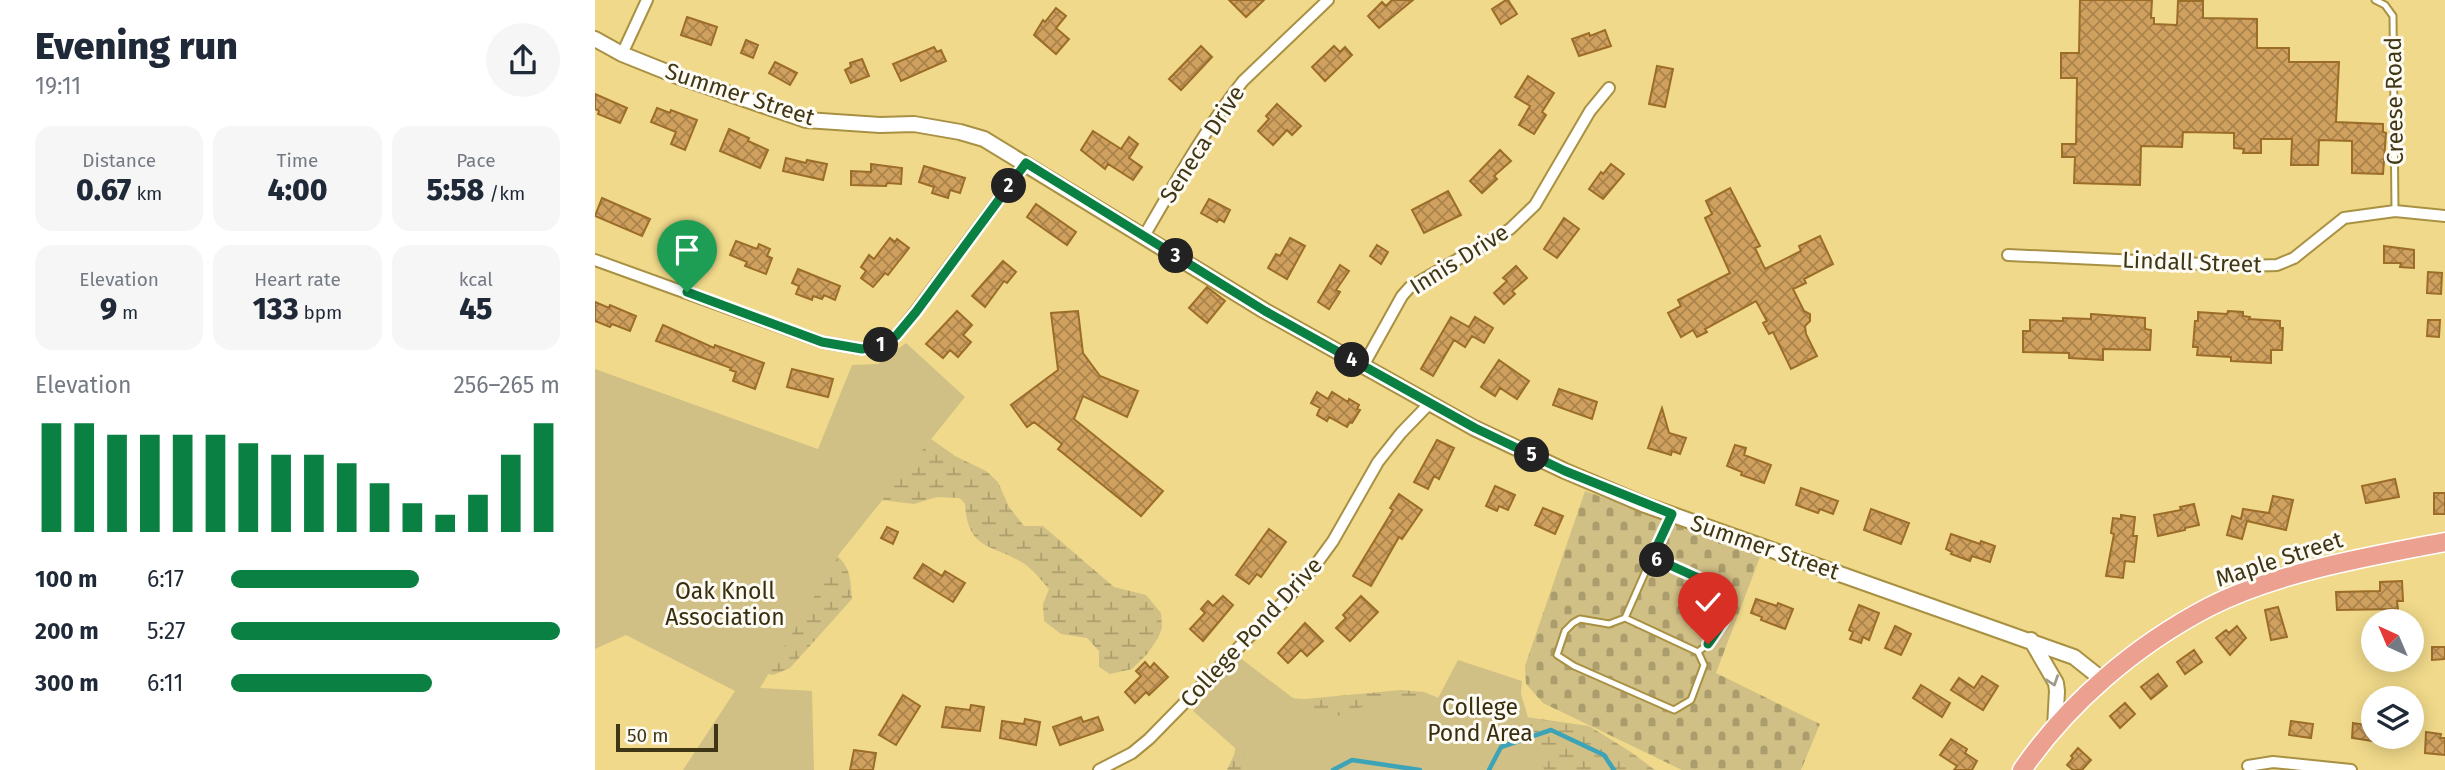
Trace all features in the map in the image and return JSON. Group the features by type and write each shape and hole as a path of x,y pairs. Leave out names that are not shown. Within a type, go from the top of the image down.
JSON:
{"main road":[{"name":"Maple Street","path":"2022,770 2055,727 2123,662 2165,633 2222,602 2320,568 2445,542"}],"street":[{"path":"622,54 647,0"},
{"name":"Seneca Drive","path":"1144,236 1210,124 1231,96 1243,81 1328,0"},
{"name":"Summer Street","path":"595,39 622,54 689,81 807,120 880,125 914,124 984,139 1265,311 1475,428 1565,471 1672,514 2074,657 2103,680"},
{"name":"Innis Drive","path":"1363,366 1395,306 1410,287 1510,229 1535,205 1590,111 1609,88"},
{"path":"595,260 822,342 862,349 880,346 896,336 916,312 1026,163"},
{"name":"Lindall Street","path":"2008,256 2277,265 2294,258 2344,218 2395,211 2445,216"},
{"name":"College Pond Drive","path":"1099,770 1132,753 1149,739 1293,592 1324,554 1388,448 1430,403"},
{"path":"2031,640 2056,683 2055,727"},
{"path":"2248,766 2273,762 2351,770"}],"lane":[{"name":"Creese Road","path":"2375,0 2385,5 2393,16 2395,211"},
{"path":"1625,618 1672,514"},
{"path":"1652,557 1725,590 1730,603 1726,615 1708,644 1698,652"},
{"path":"1625,618 1698,652 1704,665 1691,700 1674,710 1574,666 1557,655 1565,631 1580,619 1609,624 1625,618"}],"green space":[{"name":"Oak Knoll Association","path":"906,343 965,397 840,553 760,688 812,691 814,770 683,770 735,691 626,635 595,649 595,369 818,449 852,365 878,364"},
{"path":"927,436 955,456 986,471 998,482 1009,507 1024,526 1043,526 1114,587 1146,595 1161,613 1162,628 1148,653 1132,669 1110,674 1099,667 1099,651 1087,638 1061,634 1044,621 1043,604 1049,589 1026,565 977,539 971,531 965,504 960,498 937,497 914,504 881,500"},
{"path":"1585,491 1715,537 1760,557 1716,673 1820,724 1801,770 1682,770 1543,703 1526,684 1525,666"},
{"path":"828,548 841,559 848,570 852,599 790,668 773,675 707,659"},
{"name":"College Pond Area","path":"1239,657 1323,721 1390,697 1438,698 1458,660 1522,681 1521,694 1544,770 1260,770 1193,711"},
{"name":"College Pond Area","path":"1401,690 1424,692 1463,708 1589,726 1655,770 1227,770 1234,755 1239,730 1287,698 1305,699"}],"building":[{"path":"1229,0 1264,0 1246,17"},
{"path":"1392,0 1413,0 1379,28 1368,16 1382,2 1386,6"},
{"path":"1506,0 1517,14 1501,24 1492,9"},
{"path":"2080,0 2152,0 2151,18 2154,18 2154,24 2177,25 2178,1 2203,1 2203,18 2257,19 2257,48 2289,48 2289,62 2339,62 2336,122 2383,124 2383,132 2386,133 2383,174 2352,173 2352,141 2319,140 2318,165 2291,165 2292,139 2261,139 2261,153 2243,153 2244,149 2234,148 2234,133 2183,132 2182,147 2141,146 2140,185 2074,183 2075,157 2062,157 2062,144 2076,144 2077,78 2061,78 2061,53 2079,53"},
{"path":"1056,8 1066,16 1056,28 1069,39 1056,54 1034,35 1043,20 1045,22"},
{"path":"687,17 717,27 711,45 681,35"},
{"path":"1605,30 1611,46 1579,56 1572,39"},
{"path":"746,40 758,45 753,58 741,53"},
{"path":"1201,46 1212,57 1181,90 1169,79"},
{"path":"1334,46 1340,52 1345,47 1352,55 1325,81 1312,67"},
{"path":"934,47 937,52 941,50 946,61 901,81 893,64"},
{"path":"862,59 869,76 851,83 845,70 851,67 850,63"},
{"path":"775,62 797,73 790,85 769,73"},
{"path":"1657,66 1673,69 1665,107 1649,104"},
{"path":"1528,76 1554,93 1542,112 1546,115 1534,134 1519,125 1530,106 1515,97"},
{"path":"595,94 627,108 620,123 598,114 599,111 595,109"},
{"path":"1277,104 1301,126 1292,135 1287,130 1273,145 1258,131"},
{"path":"657,108 670,113 671,110 697,120 685,150 671,144 676,132 651,122"},
{"path":"729,129 768,150 760,168 720,151"},
{"path":"1093,131 1121,149 1129,137 1138,144 1129,158 1142,167 1133,180 1108,164 1105,169 1081,150"},
{"path":"1500,150 1511,161 1494,176 1497,179 1482,193 1470,181"},
{"path":"786,158 827,164 823,180 783,171"},
{"path":"871,164 902,168 901,184 851,185 851,171 871,172"},
{"path":"1611,164 1624,174 1603,199 1589,189 1601,172 1603,174"},
{"path":"924,166 965,178 960,193 950,190 948,198 932,193 934,187 919,182"},
{"path":"1730,188 1760,246 1755,248 1765,269 1801,251 1799,246 1820,236 1833,264 1804,279 1806,283 1793,289 1804,311 1810,314 1810,321 1805,326 1806,334 1817,356 1791,369 1773,332 1769,334 1763,323 1767,321 1756,301 1705,329 1707,332 1697,337 1693,330 1681,337 1668,313 1681,306 1678,300 1730,273 1705,218 1712,214 1706,201"},
{"path":"1448,191 1461,215 1424,233 1412,210"},
{"path":"602,198 650,219 642,236 595,216"},
{"path":"1209,199 1230,210 1224,222 1219,219 1217,222 1201,213"},
{"path":"1036,204 1076,232 1067,245 1027,217"},
{"path":"1564,218 1579,229 1557,258 1544,249"},
{"path":"672,228 710,242 703,262 666,245"},
{"path":"890,238 895,242 897,239 909,248 888,275 885,273 873,287 861,278 866,271 861,267 869,255 874,259"},
{"path":"1290,238 1305,246 1287,279 1268,268 1276,254 1280,256"},
{"path":"736,241 757,249 759,244 770,249 767,256 772,258 766,274 745,266 747,262 730,255"},
{"path":"1377,245 1388,252 1381,264 1370,256"},
{"path":"2384,246 2414,250 2414,268 2400,267 2401,263 2384,263"},
{"path":"1003,261 1016,272 1007,283 1004,281 985,307 972,296"},
{"path":"1340,265 1349,271 1336,290 1340,292 1329,309 1318,302"},
{"path":"1516,266 1527,278 1512,291 1515,294 1504,304 1494,293 1507,281 1503,278"},
{"path":"798,269 840,286 835,300 824,295 822,299 813,296 812,300 796,294 799,286 792,283"},
{"path":"2428,272 2442,273 2441,294 2427,293"},
{"path":"1207,287 1225,301 1207,323 1189,308"},
{"path":"595,302 636,316 630,331 595,321"},
{"path":"957,311 972,325 963,335 971,342 958,357 950,350 943,358 926,344"},
{"path":"1078,311 1083,353 1100,376 1138,391 1127,417 1083,396 1074,419 1163,491 1141,516 1058,449 1062,444 1034,422 1027,427 1011,405 1058,370 1051,313"},
{"path":"2228,311 2243,312 2243,316 2250,317 2249,319 2280,321 2280,328 2283,328 2282,350 2271,350 2271,363 2231,361 2231,357 2197,355 2198,347 2193,347 2198,312 2227,314"},
{"path":"2091,314 2145,318 2145,329 2151,330 2150,350 2103,349 2103,360 2069,358 2069,353 2023,352 2023,331 2030,331 2030,320 2091,319"},
{"path":"1451,317 1469,327 1475,317 1493,328 1484,343 1472,336 1465,347 1454,340 1433,376 1421,369"},
{"path":"2428,320 2440,320 2439,337 2427,336"},
{"path":"663,325 714,348 715,345 764,363 755,389 733,381 736,372 730,370 731,368 656,341"},
{"path":"1499,360 1529,381 1517,399 1500,388 1495,396 1481,387"},
{"path":"792,369 833,379 828,397 787,387"},
{"path":"1559,389 1597,402 1592,419 1553,405"},
{"path":"1317,392 1328,399 1332,392 1359,405 1357,409 1360,410 1352,423 1347,427 1329,417 1327,421 1317,415 1320,408 1311,403"},
{"path":"1662,408 1669,433 1686,438 1680,454 1672,451 1671,455 1648,448"},
{"path":"1437,440 1454,448 1439,479 1434,476 1428,489 1414,482"},
{"path":"1735,445 1746,448 1744,455 1771,465 1764,483 1741,475 1742,472 1727,466"},
{"path":"2395,479 2399,497 2366,503 2362,486"},
{"path":"1495,486 1515,495 1508,510 1499,506 1497,511 1486,506"},
{"path":"1801,488 1838,501 1833,514 1820,509 1818,513 1796,505"},
{"path":"2434,493 2445,493 2445,514 2434,514"},
{"path":"1399,494 1422,510 1402,539 1399,537 1371,586 1353,576 1393,510 1390,508"},
{"path":"2273,496 2293,500 2286,530 2247,521 2242,539 2227,535 2232,516 2241,519 2243,509 2269,513"},
{"path":"2194,504 2199,525 2158,536 2154,515 2181,510 2180,507"},
{"path":"1543,508 1563,516 1555,534 1535,525"},
{"path":"1871,509 1909,523 1901,544 1864,530"},
{"path":"2121,515 2135,517 2133,536 2137,536 2134,562 2125,561 2123,578 2106,576 2114,534 2111,533 2113,518 2121,519"},
{"path":"887,527 898,532 893,544 881,538"},
{"path":"1269,529 1286,542 1261,577 1257,574 1249,584 1236,575"},
{"path":"1951,534 1995,546 1990,562 1972,556 1970,561 1951,554 1952,552 1946,549"},
{"path":"923,564 942,576 945,571 965,583 953,602 914,578"},
{"path":"2402,581 2403,601 2397,601 2398,609 2337,610 2336,592 2380,591 2380,582"},
{"path":"1223,596 1233,605 1203,641 1190,629 1205,613 1201,609 1208,601 1213,606"},
{"path":"1361,596 1378,612 1350,641 1336,628 1346,618 1343,615"},
{"path":"1756,599 1793,609 1785,629 1751,613"},
{"path":"1859,605 1879,613 1869,640 1863,637 1861,643 1850,639 1853,632 1849,630"},
{"path":"2278,607 2287,637 2271,640 2265,610"},
{"path":"1305,623 1323,641 1307,656 1301,650 1288,663 1278,653"},
{"path":"1895,626 1911,634 1901,655 1885,648"},
{"path":"2237,626 2246,638 2230,655 2216,638 2226,630 2229,633"},
{"path":"2432,647 2445,647 2445,659 2432,660"},
{"path":"2194,650 2202,662 2185,674 2177,662"},
{"path":"1145,662 1150,668 1154,663 1168,677 1149,695 1146,692 1135,703 1125,692 1141,676 1136,671"},
{"path":"2158,674 2167,686 2151,699 2141,687"},
{"path":"1982,676 1998,686 1983,710 1951,690 1959,678 1974,688"},
{"path":"1921,685 1950,703 1942,717 1913,698"},
{"path":"903,695 920,706 896,745 879,735"},
{"path":"2125,703 2135,714 2120,728 2110,716"},
{"path":"971,705 984,707 980,731 942,727 946,707 970,710"},
{"path":"1081,717 1083,722 1098,717 1103,730 1060,745 1053,727"},
{"path":"1025,719 1040,722 1036,745 1000,738 1002,721 1024,724"},
{"path":"2291,721 2313,724 2311,738 2289,735"},
{"path":"2353,723 2361,724 2361,739 2352,738"},
{"path":"2426,732 2441,734 2440,738 2445,738 2445,755 2425,753"},
{"path":"1951,739 1967,749 1965,753 1977,761 1972,770 1954,770 1957,766 1940,755"},
{"path":"2078,748 2091,760 2082,770 2073,770 2067,765"},
{"path":"854,750 876,753 873,770 850,770"}],"waterway":[{"path":"1489,770 1501,747 1551,730 1604,755 1614,770"},
{"path":"1333,770 1352,760 1420,770"}],"route":[{"path":"687,292 822,342 862,349 880,346 896,336 916,312 1026,163 1265,311 1475,428 1565,471 1672,514 1652,557 1725,590 1729,596 1726,615 1708,644"}]}
